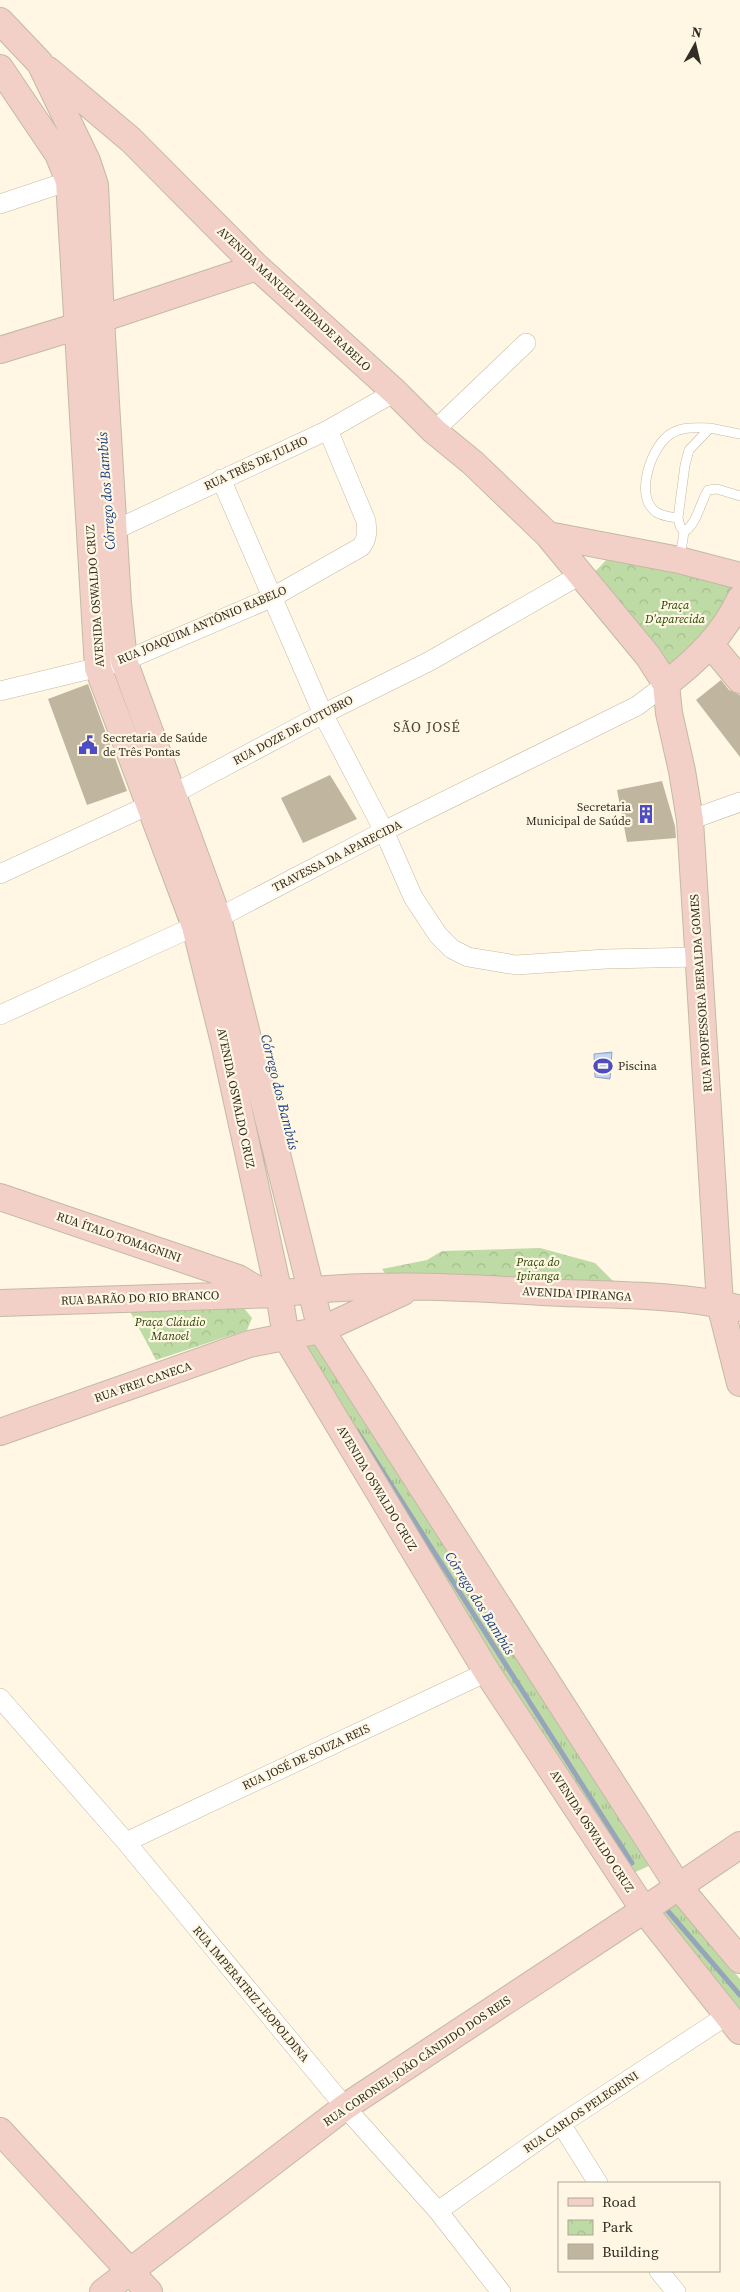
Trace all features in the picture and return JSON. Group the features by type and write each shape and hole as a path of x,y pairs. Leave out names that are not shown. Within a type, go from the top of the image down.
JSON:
{"main road":[{"name":"AVENIDA OSWALDO CRUZ","path":"0,21 40,63 87,161 95,185 90,322 98,668 149,805 207,922 224,1042 272,1294 286,1337 487,1672 644,1910 733,2023"},
{"name":"AVENIDA MANUEL PIEDADE RABELO","path":"40,63 131,140 257,267 395,392 434,430 473,463 548,535"},
{"name":"AVENIDA OSWALDO CRUZ","path":"0,68 58,154 70,181 90,322 115,530 118,604 124,661 173,794 320,1330 678,1886 740,1960"},
{"path":"0,350 257,267"},
{"path":"548,535 679,560 740,576"},
{"path":"548,535 648,656 666,684 692,664 711,645 734,612 740,599"},
{"path":"580,575 610,547"},
{"path":"711,645 740,680"},
{"name":"RUA PROFESSORA BERALDA GOMES","path":"666,684 669,713 682,771 690,820 698,956 730,1306 740,1383"},
{"name":"RUA ÍTALO TOMAGNINI","path":"0,1197 239,1286 272,1294"},
{"name":"RUA BARÃO DO RIO BRANCO","path":"0,1303 239,1286"},
{"name":"AVENIDA IPIRANGA","path":"272,1294 310,1290 448,1287 627,1296 730,1306"},
{"name":"AVENIDA IPIRANGA","path":"320,1330 413,1288"},
{"name":"RUA FREI CANECA","path":"0,1432 249,1344 320,1330"},
{"name":"RUA CORONEL JOÃO CÂNDIDO DOS REIS","path":"103,2292 345,2107 644,1910 740,1844"},
{"path":"0,2131 149,2292"}],"street":[{"path":"0,204 70,181"},
{"path":"434,430 526,343"},
{"name":"RUA TRÊS DE JULHO","path":"115,530 328,430 395,392"},
{"name":"RUA JOAQUIM ANTÔNIO RABELO","path":"0,690 124,661 271,598 361,547 366,541 368,532 366,521 328,430"},
{"path":"221,479 271,598 323,714 384,831 413,897 438,936 452,949 468,957 493,963 516,965 606,958 698,956"},
{"name":"RUA DOZE DE OUTUBRO","path":"0,874 173,794 323,714 430,661 580,575"},
{"name":"TRAVESSA DA APARECIDA","path":"0,1015 207,922 384,831 637,706 666,684"},
{"path":"690,820 740,802"},
{"name":"RUA JOSÉ DE SOUZA REIS","path":"126,1842 487,1672"},
{"name":"RUA IMPERATRIZ LEOPOLDINA","path":"0,1698 126,1842 345,2107 438,2211 501,2292"},
{"name":"RUA CARLOS PELEGRINI","path":"438,2211 560,2124 733,2023"},
{"path":"560,2124 597,2182"},
{"path":"660,2272 676,2292"}],"lane":[{"path":"678,518 657,513 648,504 645,482 652,458 659,446 670,434 684,428 710,428 740,434"},
{"path":"679,560 684,532 678,518 684,465 689,450 710,428"},
{"path":"684,532 690,528 708,490 717,489 740,496"}],"green space":[{"name":"Praça D'aparecida","path":"612,554 740,582 730,608 667,675 590,577"},
{"name":"Praça do Ipiranga","path":"540,1248 595,1263 627,1295 387,1276 382,1269 427,1260 442,1251"},
{"name":"Praça Cláudio Manoel","path":"239,1302 252,1318 247,1330 156,1360 126,1304"},
{"path":"318,1341 651,1865 631,1874 299,1352"},
{"path":"674,1899 740,1979 740,2013 653,1911"}],"water":[{"name":"Piscina","path":"612,1052 610,1079 595,1077 594,1054"}],"building":[{"path":"721,680 729,690 740,695 740,757 696,700"},
{"name":"Secretaria de Saúde de Três Pontas","path":"88,684 127,791 87,805 48,699"},
{"path":"330,775 357,819 303,843 281,798"},
{"name":"Secretaria Municipal de Saúde","path":"662,781 675,826 676,838 627,842 617,790"}],"waterway":[{"name":"Córrego dos Bambús","path":"357,1431 632,1863"},
{"name":"Córrego dos Bambús","path":"667,1910 740,1995"}],"place":[{"name":"Secretaria de Saúde de Três Pontas","path":"88,745"},
{"name":"Secretaria Municipal de Saúde","path":"646,814"},
{"name":"Piscina","path":"603,1066"}],"district":[{"name":"SÃO JOSÉ","path":"427,727"}]}
